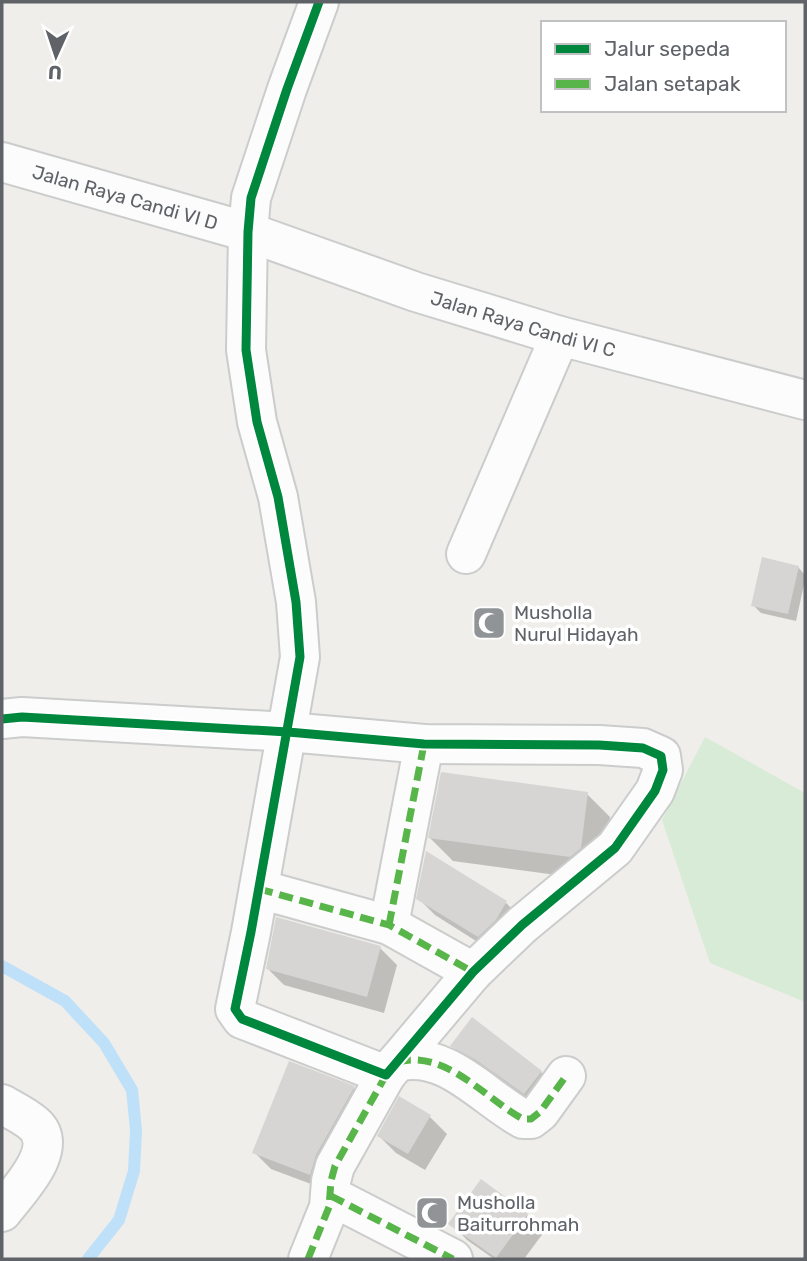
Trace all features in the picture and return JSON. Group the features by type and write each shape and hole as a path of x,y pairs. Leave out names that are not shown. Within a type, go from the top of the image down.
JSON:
{"street":[{"path":"319,2 251,198 248,232 246,350 257,422 278,498 296,601 300,657 235,1009 242,1019 288,1039 391,1069 410,1059 422,1059 446,1067 523,1119 531,1119 540,1112 566,1076"},
{"name":"Jalan Raya Candi VI D","path":"2,162 248,232"},
{"name":"Jalan Raya Candi VI C","path":"248,232 416,292 560,336 805,400"},
{"path":"466,554 560,336"},
{"path":"2,719 22,717 288,732 424,744 599,745 643,748 661,756 663,770 655,791 615,848 522,925 473,972 391,1069 335,1166 331,1181 330,1207 307,1259"},
{"path":"389,925 424,744"},
{"path":"259,889 389,925 473,972"},
{"path":"2,1104 36,1125 43,1138 42,1157 2,1212"},
{"path":"331,1196 453,1259"}],"green space":[{"path":"705,737 805,793 805,1002 710,963 662,820"}],"building":[{"path":"762,557 799,566 788,614 751,606"},
{"path":"441,772 588,792 581,848 570,857 428,838"},
{"path":"426,851 507,901 496,920 478,937 416,899"},
{"path":"276,917 381,946 367,997 266,969"},
{"path":"472,1017 542,1071 524,1094 476,1060 450,1046"},
{"path":"289,1061 355,1086 316,1155 310,1175 252,1153"},
{"path":"399,1096 431,1115 408,1154 377,1136"},
{"path":"481,1179 528,1214 496,1258 448,1224"}],"waterway":[{"path":"2,966 65,1001 104,1043 132,1090 136,1130 134,1171 119,1220 88,1259"}],"marked path":[{"path":"389,925 424,744"},
{"path":"259,889 389,925 473,972"},
{"path":"397,1062 432,1062 448,1069 523,1119 531,1119 540,1112 566,1076"},
{"path":"308,1259 329,1207 335,1166 386,1075"},
{"path":"331,1196 453,1259"}],"cycle path":[{"path":"2,719 22,717 288,732 424,744 599,745 643,748 661,756 663,770 655,791 615,848 522,925 473,972 386,1075 242,1019 235,1009 251,932 300,657 296,602 278,497 257,422 246,350 248,232 251,198 319,2"}],"place":[{"name":"Musholla Nurul Hidayah","path":"489,623"},
{"name":"Musholla Baiturrohmah","path":"432,1213"}]}
